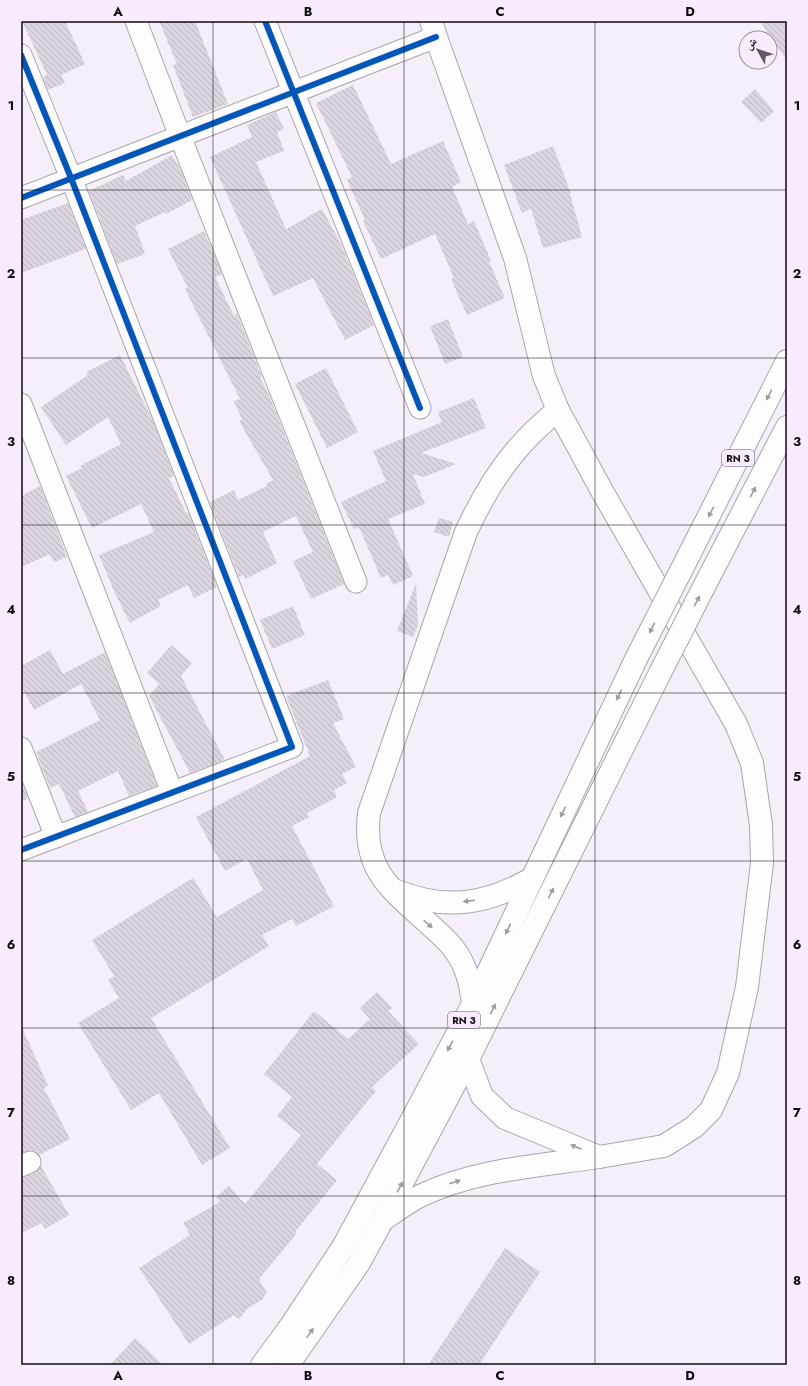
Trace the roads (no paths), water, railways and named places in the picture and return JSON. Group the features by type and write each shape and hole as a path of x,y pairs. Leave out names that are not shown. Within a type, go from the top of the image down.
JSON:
{"main road":[{"path":"383,1219 419,1196 454,1182 493,1172 664,1146 694,1128 711,1110 728,1073 747,987 762,864 761,824 752,763 736,724 602,491 558,410 544,376 515,258 433,29"},
{"name":"RN 3","path":"262,1365 290,1327 343,1247 473,1004 636,659 787,360"},
{"path":"473,1004 472,990 468,976 456,952 448,941 389,888 381,877 371,853 368,840 368,826 370,813 466,532 479,504 509,459 535,430 558,410"},
{"name":"RN 3","path":"288,1365 359,1263 383,1219 468,1058 660,673 787,427"},
{"path":"389,888 409,896 422,899 451,903 472,902 493,897 513,889 531,879"},
{"path":"468,1058 482,1096 505,1118 599,1157"}],"street":[{"path":"136,21 356,582"},
{"path":"265,21 420,408"},
{"path":"21,198 294,92 433,29"},
{"path":"21,55 71,178 292,747 21,850"},
{"path":"21,404 172,792"},
{"path":"21,748 56,836"}]}
